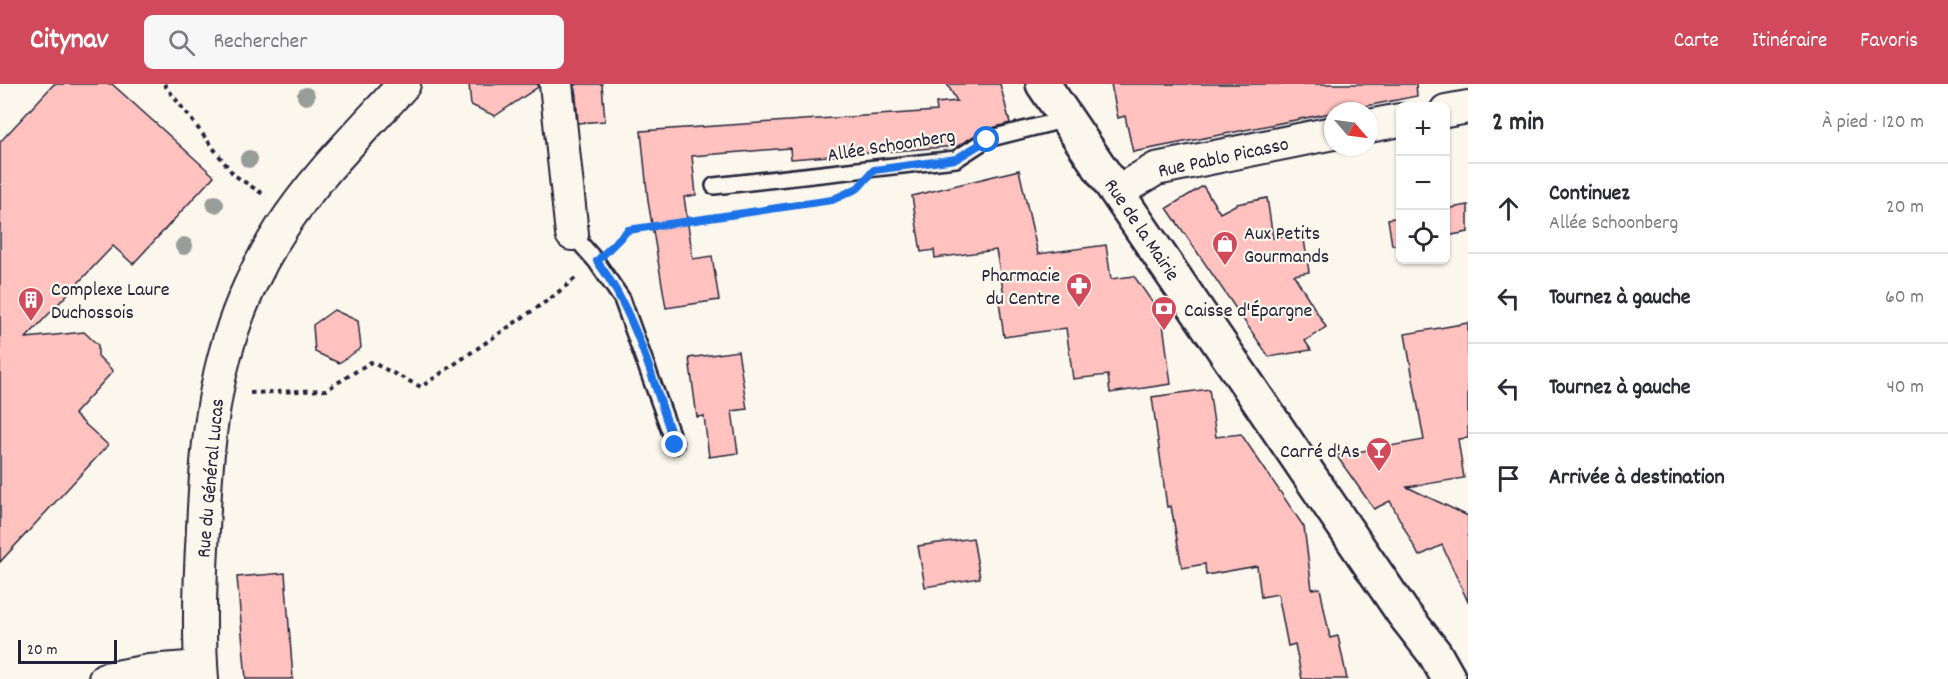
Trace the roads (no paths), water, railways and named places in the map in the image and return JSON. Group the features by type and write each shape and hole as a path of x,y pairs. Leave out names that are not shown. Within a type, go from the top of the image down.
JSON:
{"street":[{"name":"Rue du Général Lucas","path":"202,673 199,602 208,435 215,394 231,329 252,279 292,214 315,182 404,84"},
{"path":"556,84 572,234"},
{"name":"Rue de la Mairie","path":"1043,84 1403,613 1435,654 1449,679"},
{"path":"1450,110 1468,107"},
{"path":"1378,124 1396,121"},
{"name":"Rue Pablo Picasso","path":"1118,192 1156,169 1324,135"},
{"name":"Rue de la Mairie","path":"1403,613 1435,679"},
{"path":"105,679 149,671 202,673"}],"lane":[{"name":"Allée Schoonberg","path":"714,186 956,159 987,140 1067,118"},
{"path":"572,234 597,261 617,289 675,445"}],"place":[{"name":"Aux Petits Gourmands","path":"1225,267"},
{"name":"Pharmacie du Centre","path":"1079,309"},
{"name":"Complexe Laure Duchossois","path":"31,323"},
{"name":"Caisse d'Épargne","path":"1164,332"},
{"name":"Carré d'As","path":"1379,473"}]}
